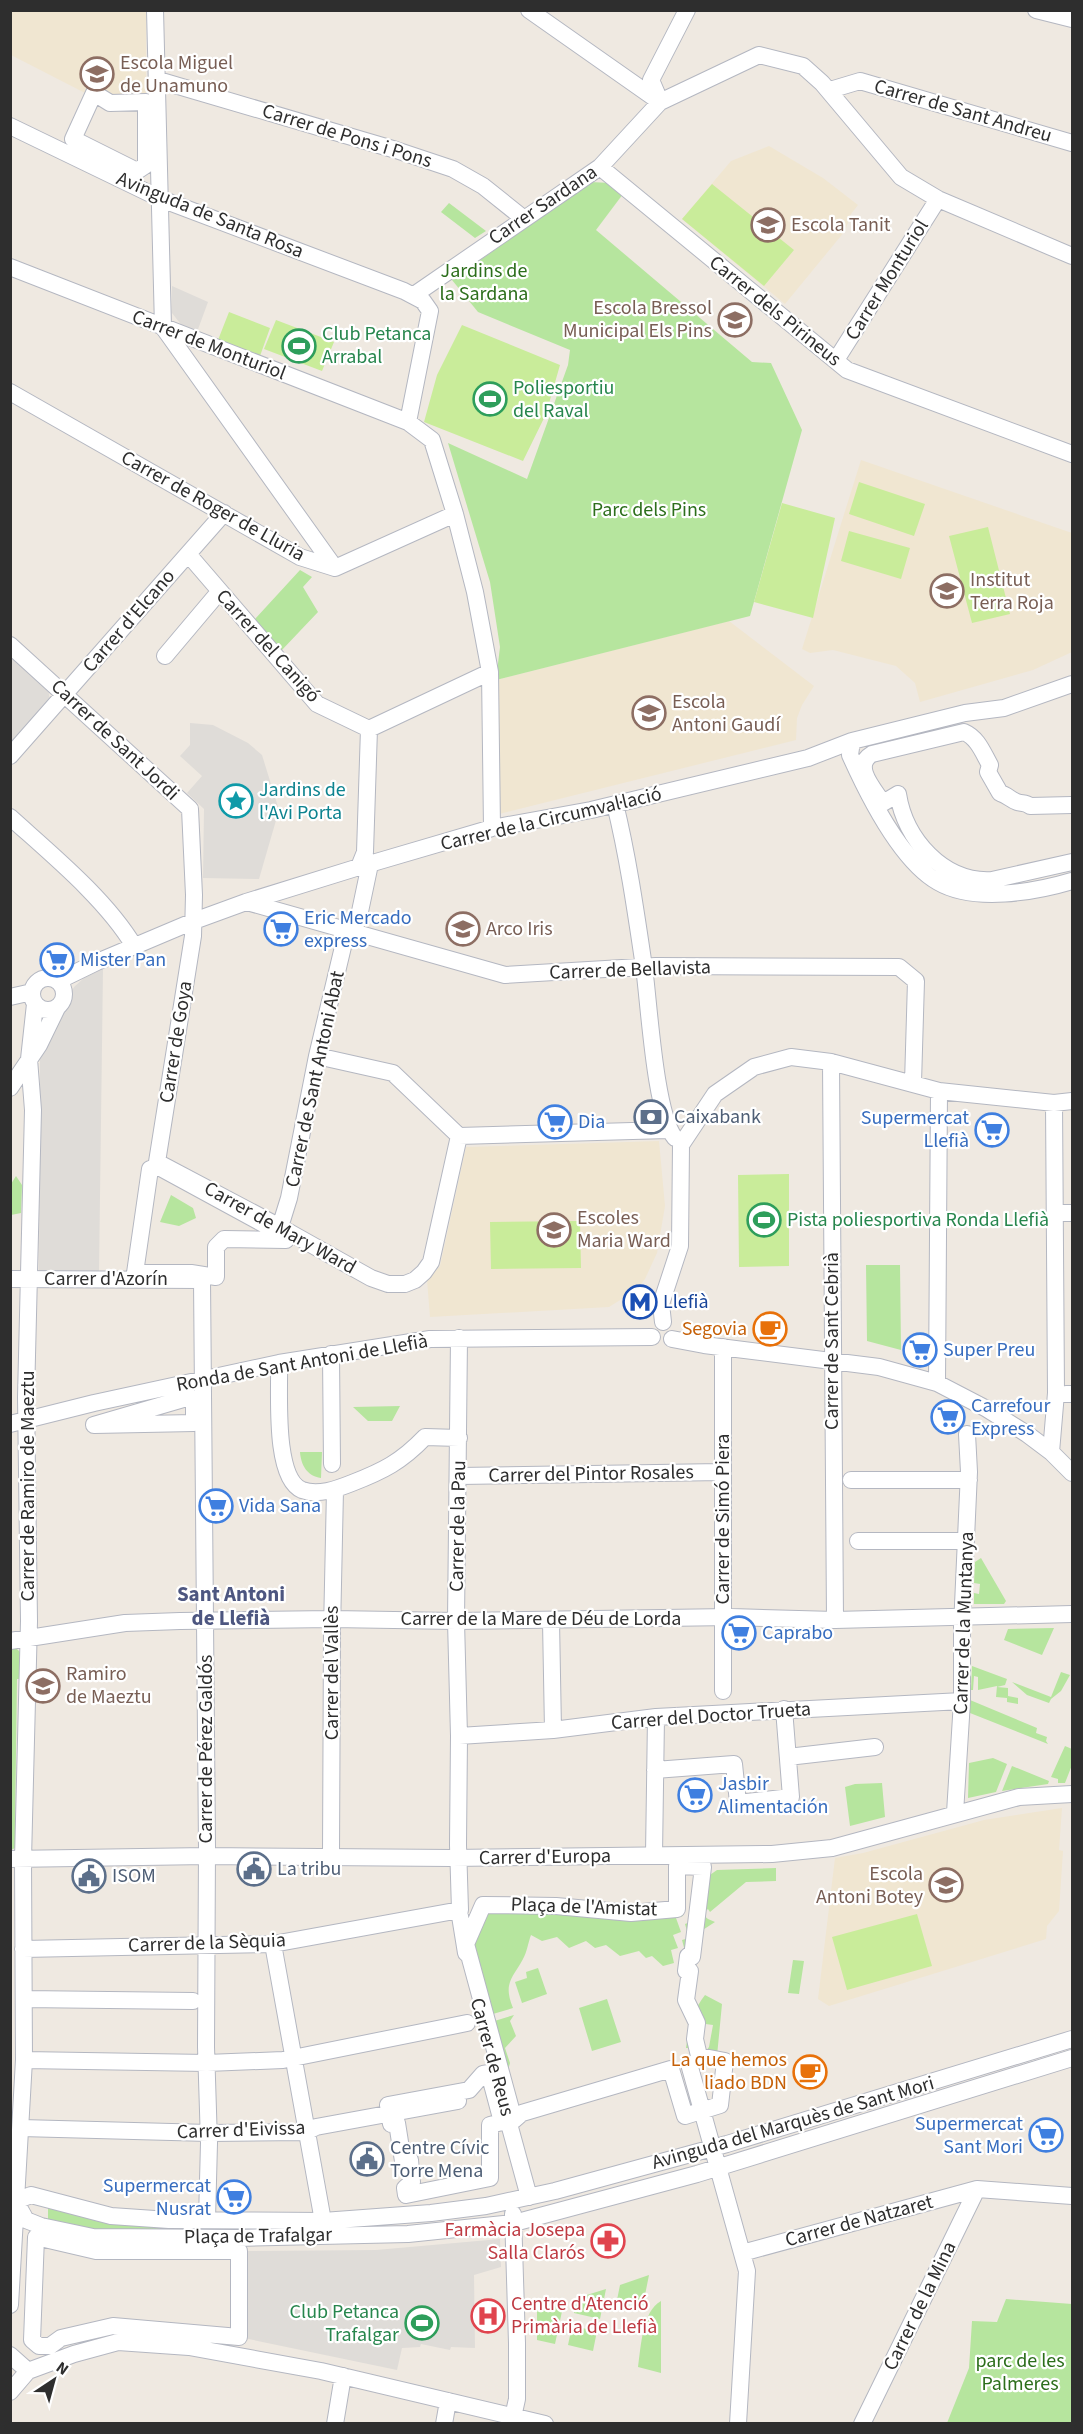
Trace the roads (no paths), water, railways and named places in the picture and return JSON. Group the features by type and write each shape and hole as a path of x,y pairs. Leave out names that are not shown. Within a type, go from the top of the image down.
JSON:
{"street":[{"path":"155,10 162,199 163,327 335,568 455,514"},
{"path":"529,10 660,102"},
{"path":"660,102 651,80 687,10"},
{"path":"1036,10 1072,19"},
{"path":"660,102 759,55 802,66 830,90 901,177 938,199 1072,256"},
{"name":"Carrer de Pons i Pons","path":"158,80 453,169 483,186 523,218"},
{"name":"Carrer de Sant Andreu","path":"830,90 860,81 1072,143"},
{"path":"94,93 110,103 146,102 146,165 137,171 73,139 94,93"},
{"name":"Carrer Sardana","path":"414,295 600,167 660,102"},
{"name":"Avinguda de Santa Rosa","path":"10,126 162,199 414,295"},
{"name":"Carrer dels Pirineus","path":"600,167 847,370 1072,454"},
{"name":"Carrer Monturiol","path":"836,360 938,199"},
{"name":"Carrer de Monturiol","path":"10,267 408,422 432,440 455,514 475,592 490,672 492,828"},
{"path":"408,422 430,311 423,301 414,295"},
{"name":"Carrer de Roger de Lluria","path":"10,392 304,559 335,568"},
{"name":"Carrer d'Elcano","path":"10,756 224,513"},
{"name":"Carrer del Canigó","path":"188,554 317,704 369,729"},
{"path":"165,656 219,592"},
{"name":"Carrer de Sant Jordi","path":"10,645 190,809 194,921"},
{"path":"369,729 490,672"},
{"name":"Carrer de la Circumval·lació","path":"58,981 134,946 246,902 492,828 615,804 978,718 1072,684"},
{"path":"978,718 977,733 1009,793 1017,799 1026,800 1072,799"},
{"name":"Carrer de Sant Antoni Abat","path":"280,1227 289,1198 317,1056 352,926 364,866 369,729"},
{"path":"1072,805 1030,806 1000,793 988,772 990,765 972,736 964,732 872,753 863,765 865,774 883,803 898,795 906,821 920,844 934,860 955,872 979,880 992,880 1072,862"},
{"path":"851,748 897,841 912,861 938,882 966,891 989,894 1072,881"},
{"path":"615,804 644,967 659,1094 668,1130 681,1145"},
{"path":"10,817 56,859 122,926 134,946"},
{"name":"Carrer de Bellavista","path":"246,902 352,926 505,975 644,967 899,967 916,981 913,1083"},
{"name":"Carrer de Goya","path":"145,1272 156,1166 194,921"},
{"path":"10,1088 48,1028 64,997 63,988 58,981 41,980 33,998"},
{"path":"10,997 33,998 46,1010 57,1008"},
{"name":"Carrer de Ramiro de Maeztu","path":"13,2199 21,2128 24,2060 23,1949 17,1859 29,1639 18,1421 30,1280 33,1110 29,1059 33,998"},
{"path":"317,1056 393,1073 459,1136 668,1130"},
{"path":"663,1322 662,1304 680,1246 681,1145 715,1094 754,1067 790,1057 831,1062 939,1091 1054,1103 1072,1101"},
{"name":"Carrer de Sant Cebrià","path":"831,1062 835,1620"},
{"path":"937,1383 939,1091"},
{"path":"1051,1452 1056,1393 1054,1103"},
{"name":"Carrer de Mary Ward","path":"156,1166 280,1227 371,1278 388,1284 405,1284 424,1272 431,1262 459,1136"},
{"path":"157,1166 280,1233 286,1240 224,1239 216,1247 216,1277 145,1272 135,1273 150,1169 157,1166"},
{"name":"Carrer d'Azorín","path":"10,1279 202,1280"},
{"name":"Carrer de Pérez Galdós","path":"202,1280 209,2133 207,2219"},
{"path":"663,1322 653,1327 652,1337 656,1343 663,1344 672,1339 879,1367 937,1383 987,1409 1051,1452 1072,1473"},
{"path":"663,1322 672,1328 672,1339"},
{"name":"Ronda de Sant Antoni de Llefià","path":"18,1421 279,1363 430,1339 652,1337"},
{"name":"Carrer de la Pau","path":"458,1858 459,1736 456,1621 459,1338"},
{"name":"Carrer de Simó Piera","path":"723,1347 723,1691"},
{"name":"Carrer del Vallès","path":"331,1354 334,1480 331,1857"},
{"path":"279,1363 281,1447 288,1474 301,1490 313,1492 334,1480 388,1468 407,1456 425,1437 459,1438"},
{"path":"190,1397 194,1402 194,1423 94,1425 190,1397"},
{"name":"Carrer de la Muntanya","path":"955,1813 962,1701 969,1476 967,1434"},
{"name":"Carrer del Pintor Rosales","path":"459,1476 722,1472"},
{"path":"851,1480 969,1476"},
{"path":"858,1541 966,1541"},
{"name":"Carrer de la Mare de Déu de Lorda","path":"10,1641 125,1623 332,1619 551,1621 723,1617 835,1620 1072,1614"},
{"path":"551,1621 553,1730"},
{"name":"Carrer del Doctor Trueta","path":"459,1736 553,1730 657,1717 962,1701"},
{"path":"655,1770 734,1764 738,1803 791,1797 784,1709"},
{"path":"654,1855 657,1717"},
{"path":"788,1757 875,1747"},
{"name":"Carrer d'Europa","path":"17,1859 207,1856 458,1858 772,1854 832,1848 1019,1797 1072,1794"},
{"name":"Carrer de Reus","path":"458,1858 463,1942 529,2197"},
{"name":"Plaça de l'Amistat","path":"677,1866 703,1867 692,1957 688,1956 686,1971 690,1971 686,2000 697,2023 695,2039 699,2056 725,2061 720,2105 703,2111 685,2116 671,2069 522,2113 514,2120 466,1944 483,1905 556,1906 631,1913 677,1909 677,1866"},
{"name":"Carrer de la Sèquia","path":"23,1949 273,1944 460,1913"},
{"path":"273,1944 323,2221"},
{"path":"24,1999 193,2001"},
{"path":"24,2060 207,2063 284,2060 467,2023"},
{"name":"Avinguda del Marquès de Sant Mori","path":"512,2201 714,2148 1072,2039"},
{"name":"Avinguda del Marquès de Sant Mori","path":"514,2223 719,2168 1072,2058"},
{"path":"689,2064 747,2271 738,2424"},
{"path":"489,2073 502,2122 490,2125 490,2178 406,2194 405,2188 412,2182 410,2160 403,2161 397,2123 391,2124 389,2113 388,2104 469,2090 483,2074 489,2073"},
{"name":"Carrer d'Eivissa","path":"21,2128 209,2133 306,2132 316,2127 458,2101"},
{"name":"Carrer de Natzaret","path":"742,2253 977,2189 1072,2196"},
{"name":"Carrer de la Mina","path":"862,2424 977,2189"},
{"name":"Plaça de Trafalgar","path":"512,2201 431,2213 323,2221 145,2219 111,2216 31,2195 13,2199 26,2220 41,2226 93,2237 237,2238 408,2234 514,2223"},
{"path":"10,2305 13,2199"},
{"path":"512,2201 517,2354 517,2399 513,2417"},
{"name":"Plaça de Trafalgar","path":"36,2237 96,2251 239,2251 239,2337 113,2326 61,2338 50,2346 39,2346 32,2340 36,2237"},
{"path":"10,2392 28,2371 74,2354 118,2342 189,2347 343,2376 545,2424"},
{"path":"10,2355 28,2371"},
{"path":"335,2424 343,2376"},
{"path":"444,2424 448,2401"}],"place":[{"name":"Escola Miguel de Unamuno","path":"97,74"},
{"name":"Escola Tanit","path":"768,225"},
{"name":"Escola Bressol Municipal Els Pins","path":"735,320"},
{"name":"Club Petanca Arrabal","path":"299,346"},
{"name":"Poliesportiu del Raval","path":"490,399"},
{"name":"Institut Terra Roja","path":"947,591"},
{"name":"Escola Antoni Gaudí","path":"649,713"},
{"name":"Jardins de l'Avi Porta","path":"236,801"},
{"name":"Eric Mercado express","path":"281,929"},
{"name":"Arco Iris","path":"463,929"},
{"name":"Mister Pan","path":"57,960"},
{"name":"Caixabank","path":"651,1117"},
{"name":"Dia","path":"555,1122"},
{"name":"Supermercat Llefià","path":"992,1130"},
{"name":"Pista poliesportiva Ronda Llefià","path":"764,1220"},
{"name":"Escoles Maria Ward","path":"554,1230"},
{"name":"Llefià","path":"640,1302"},
{"name":"Segovia","path":"770,1329"},
{"name":"Super Preu","path":"920,1350"},
{"name":"Carrefour Express","path":"948,1417"},
{"name":"Vida Sana","path":"216,1506"},
{"name":"Caprabo","path":"739,1633"},
{"name":"Ramiro de Maeztu","path":"43,1686"},
{"name":"Jasbir Alimentación","path":"695,1795"},
{"name":"La tribu","path":"254,1869"},
{"name":"ISOM","path":"89,1876"},
{"name":"Escola Antoni Botey","path":"946,1885"},
{"name":"La que hemos liado BDN","path":"810,2072"},
{"name":"Supermercat Sant Mori","path":"1046,2135"},
{"name":"Centre Cívic Torre Mena","path":"367,2159"},
{"name":"Supermercat Nusrat","path":"234,2197"},
{"name":"Farmàcia Josepa Salla Clarós","path":"608,2241"},
{"name":"Centre d'Atenció Primària de Llefià","path":"488,2316"},
{"name":"Club Petanca Trafalgar","path":"422,2323"}],"district":[{"name":"Sant Antoni de Llefià","path":"231,1606"}],"park label":[{"name":"Jardins de la Sardana","path":"484,282"},
{"name":"Parc dels Pins","path":"649,510"},
{"name":"parc de les Palmeres","path":"1020,2372"}]}
